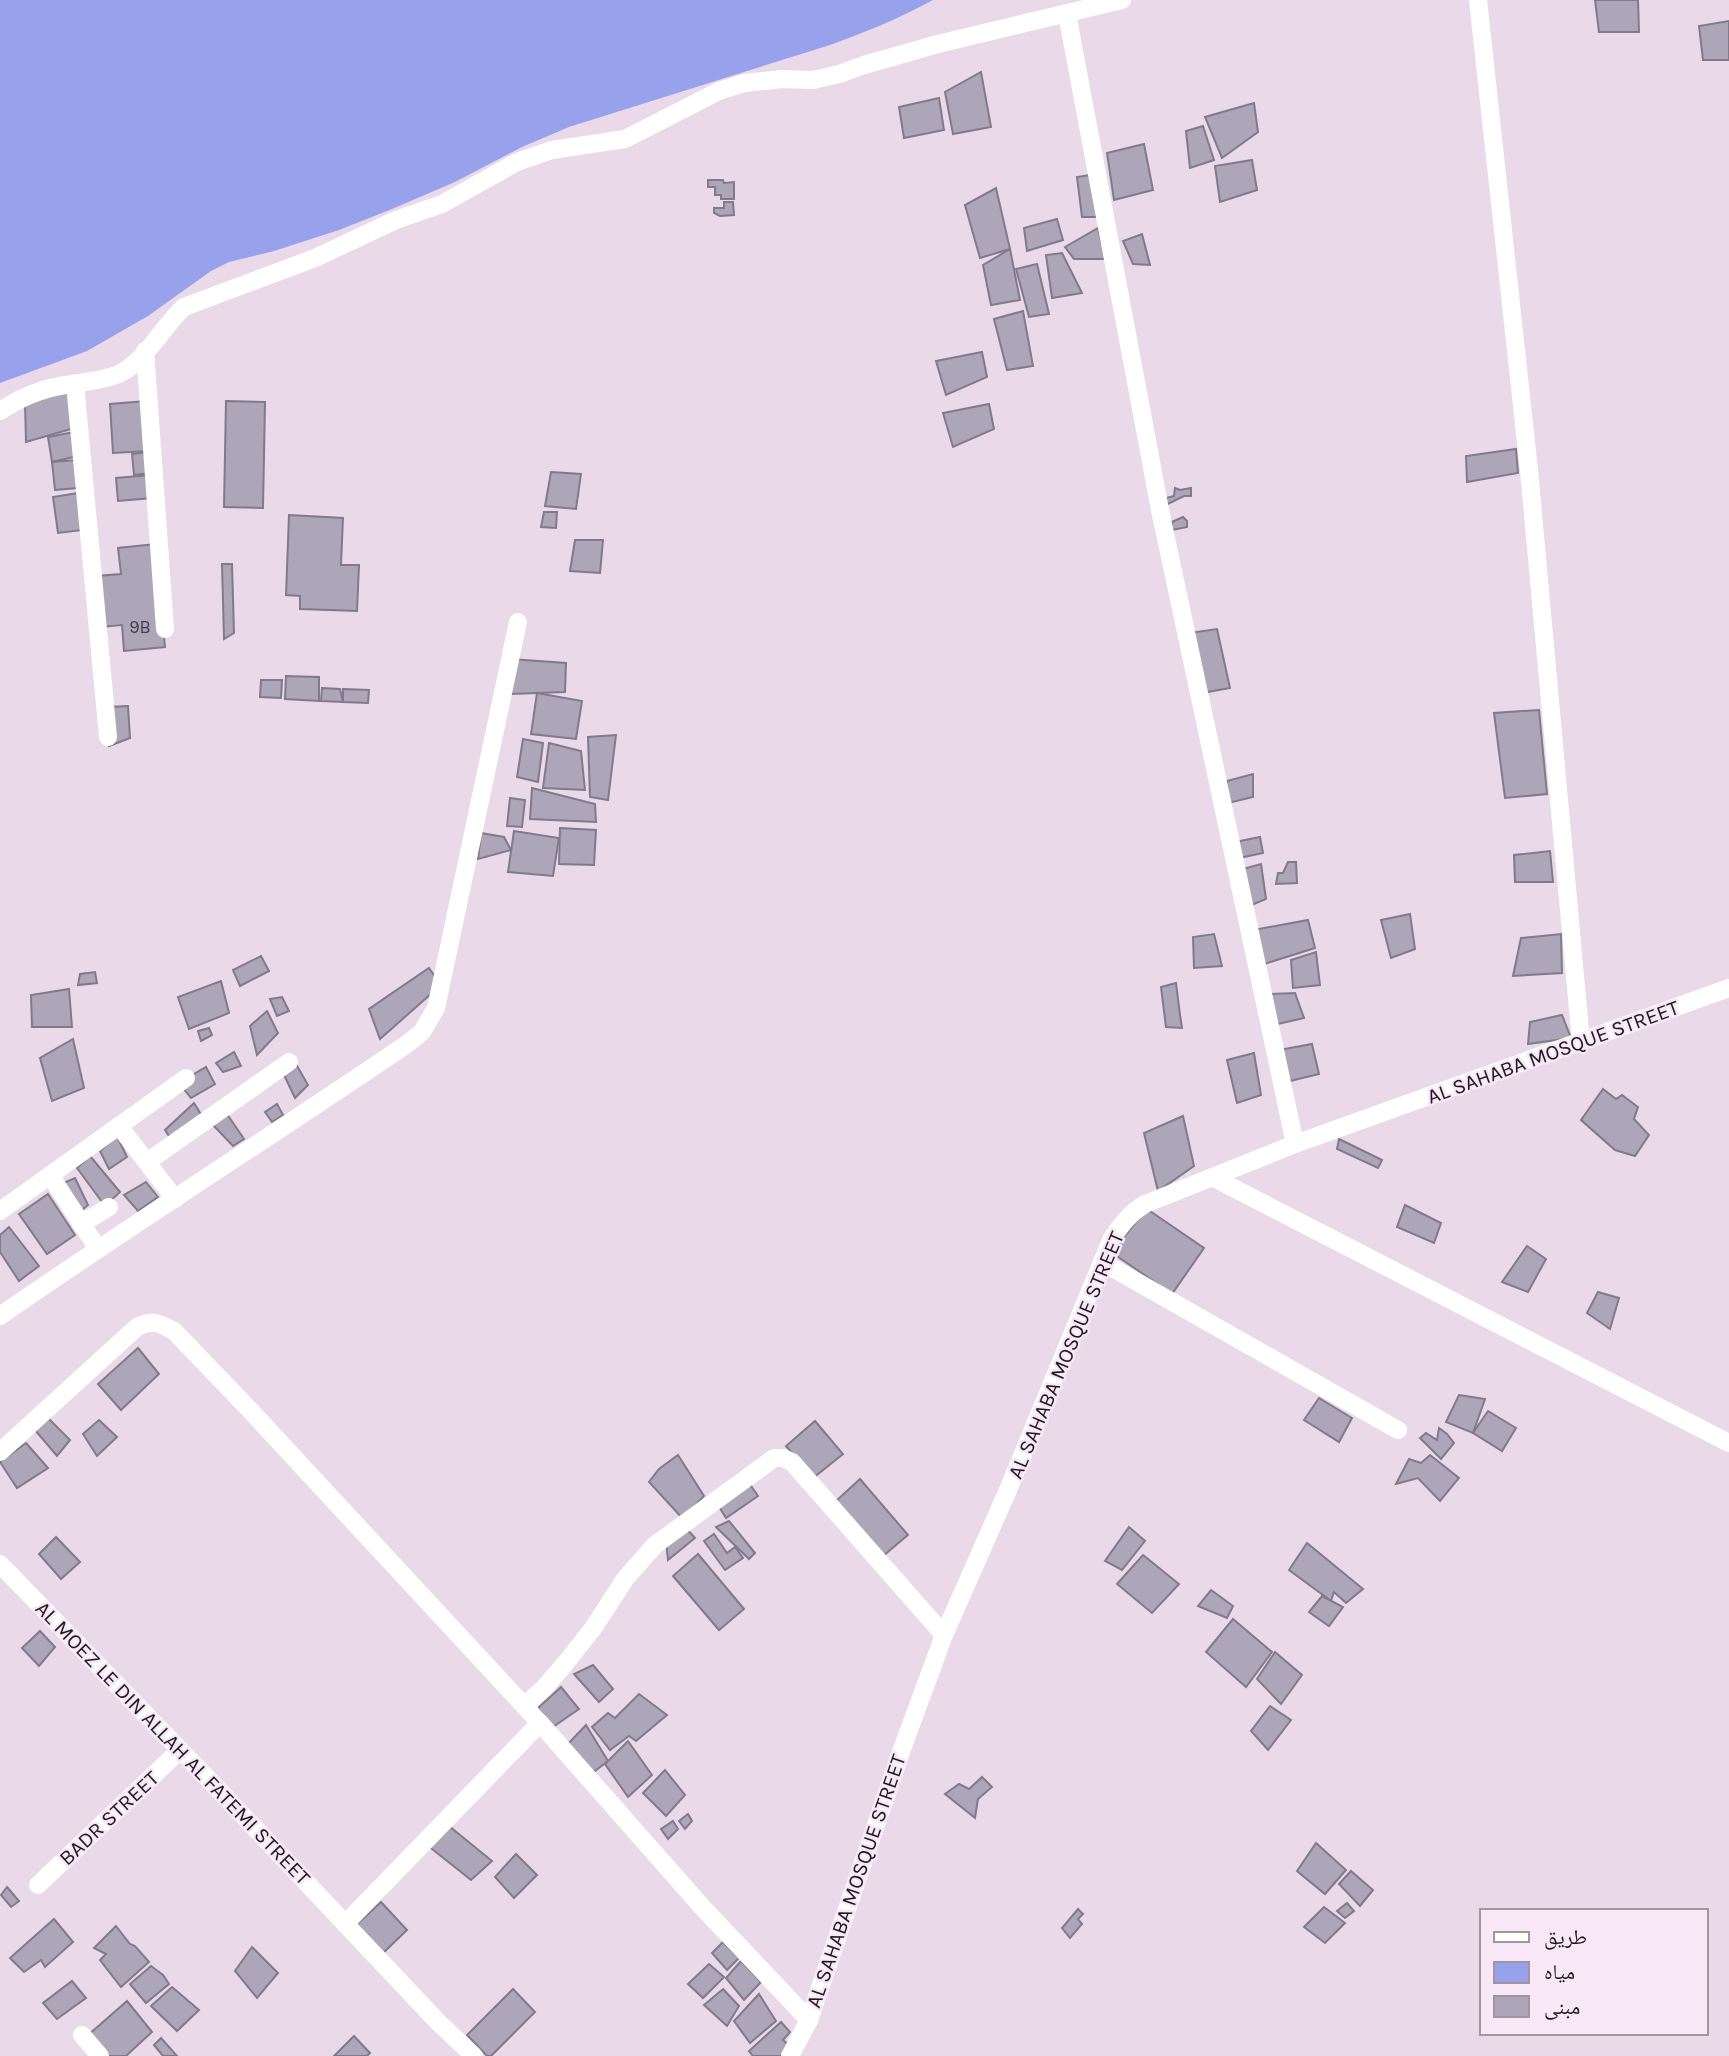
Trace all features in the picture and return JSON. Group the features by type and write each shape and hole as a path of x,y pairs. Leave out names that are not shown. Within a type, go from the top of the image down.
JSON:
{"street":[{"path":"0,411 20,398 38,391 103,380 121,373 135,363 184,307 315,258 396,220 442,204 517,162 552,150 625,139 719,91 744,83 782,79 813,80 938,44 1122,0"},
{"path":"1478,0 1529,470 1581,1042"},
{"path":"1067,14 1160,510 1295,1144"},
{"path":"145,351 165,629"},
{"path":"75,384 108,737"},
{"path":"0,1316 422,1032 436,1008 518,622"},
{"name":"AL SAHABA MOSQUE STREET","path":"790,2056 808,2020 944,1635 1008,1490 1112,1238 1132,1213 1145,1204 1295,1144 1729,988"},
{"path":"147,1162 289,1062"},
{"path":"0,1211 186,1078"},
{"path":"119,1126 175,1199"},
{"path":"50,1175 98,1249"},
{"path":"1212,1177 1729,1443"},
{"path":"81,1224 109,1207"},
{"path":"1102,1262 1398,1430"},
{"path":"0,1452 137,1327 147,1322 160,1323 174,1331 540,1723 703,1908 808,2020"},
{"path":"524,1706 564,1665 594,1627 625,1578 655,1545 774,1458 792,1462 944,1635"},
{"name":"AL MOEZ LE DIN ALLAH AL FATEMI STREET","path":"0,1564 345,1924"},
{"path":"474,2056 345,1924 540,1723"},
{"name":"BADR STREET","path":"38,1885 180,1750"},
{"path":"82,2035 100,2056"}],"water":[{"path":"0,0 933,0 830,45 569,127 522,147 455,182 339,230 229,262 211,271 148,316 87,351 0,383"}],"building":[{"path":"1595,0 1638,0 1639,32 1599,32"},
{"path":"1729,21 1729,60 1703,60 1699,26"},
{"path":"981,72 991,127 953,134 945,92"},
{"path":"939,98 944,130 904,138 899,107"},
{"path":"1254,103 1258,132 1222,158 1205,117"},
{"path":"1203,126 1214,160 1190,168 1186,131"},
{"path":"1144,144 1153,190 1114,200 1107,153"},
{"path":"1252,160 1257,190 1220,202 1215,166"},
{"path":"1097,174 1100,217 1082,217 1077,177"},
{"path":"708,180 734,182 734,199 721,199 721,195 715,195 715,187 708,187"},
{"path":"996,188 1010,249 980,258 965,205"},
{"path":"724,202 733,202 734,215 720,216 714,213 714,208 724,208"},
{"path":"1057,219 1063,240 1027,251 1024,228"},
{"path":"1098,228 1105,259 1074,259 1065,247"},
{"path":"1142,234 1150,265 1133,264 1123,241"},
{"path":"1010,249 1020,300 991,305 983,265"},
{"path":"1062,253 1082,293 1052,298 1046,255"},
{"path":"1037,264 1049,314 1029,317 1016,269"},
{"path":"1023,311 1033,366 1007,370 994,319"},
{"path":"982,352 987,377 946,395 936,361"},
{"path":"67,391 78,427 26,442 25,403"},
{"path":"146,401 149,451 113,453 110,404"},
{"path":"226,401 265,402 263,508 224,507"},
{"path":"989,404 994,429 953,447 943,413"},
{"path":"74,432 78,456 52,462 48,437"},
{"path":"1516,449 1518,473 1467,482 1466,456"},
{"path":"149,452 151,473 134,475 132,454"},
{"path":"76,460 78,488 55,490 52,462"},
{"path":"551,472 581,474 576,509 545,506"},
{"path":"151,475 153,498 118,501 116,478"},
{"path":"1175,488 1191,488 1191,496 1184,496 1166,505 1166,498 1174,496"},
{"path":"78,493 83,530 58,533 53,497"},
{"path":"544,512 557,512 556,528 541,527"},
{"path":"289,515 343,518 341,565 359,565 357,611 300,609 300,596 286,595"},
{"path":"1183,517 1187,521 1187,527 1172,530 1172,522"},
{"path":"575,540 603,540 600,573 570,571"},
{"path":"155,544 165,647 124,651 122,625 101,627 96,576 121,574 118,548"},
{"path":"222,564 232,564 234,633 224,639"},
{"path":"1217,629 1230,688 1202,693 1189,633"},
{"path":"510,659 566,663 565,692 511,694"},
{"path":"286,676 319,677 319,701 285,699"},
{"path":"261,680 282,680 281,698 260,697"},
{"path":"322,688 340,689 343,702 321,701"},
{"path":"343,689 369,690 368,703 343,702"},
{"path":"537,693 582,701 576,739 531,734"},
{"path":"128,706 130,738 109,746 107,707"},
{"path":"1539,710 1547,794 1505,798 1494,713"},
{"path":"616,735 608,800 590,797 588,737"},
{"path":"523,739 543,743 538,782 517,777"},
{"path":"549,743 581,751 585,790 543,788"},
{"path":"1253,774 1253,797 1228,803 1227,781"},
{"path":"532,788 595,804 596,822 530,819"},
{"path":"510,798 525,800 522,827 507,826"},
{"path":"560,828 596,830 594,865 559,864"},
{"path":"514,831 559,838 553,876 508,872"},
{"path":"481,833 504,837 511,850 478,859"},
{"path":"1260,837 1263,853 1239,858 1235,842"},
{"path":"1550,851 1553,882 1515,882 1514,855"},
{"path":"1288,862 1296,862 1297,883 1276,884 1278,873 1283,873"},
{"path":"1261,864 1266,899 1247,907 1243,869"},
{"path":"1410,914 1415,949 1391,958 1381,920"},
{"path":"1308,920 1315,948 1261,965 1253,930"},
{"path":"1214,934 1222,966 1194,968 1193,937"},
{"path":"1561,934 1562,973 1513,976 1521,938"},
{"path":"1316,952 1320,985 1293,988 1291,960"},
{"path":"261,956 269,971 240,986 233,970"},
{"path":"429,968 441,985 380,1039 369,1009"},
{"path":"95,972 97,983 78,985 80,974"},
{"path":"221,981 229,1013 189,1029 178,997"},
{"path":"1176,983 1182,1028 1166,1027 1161,987"},
{"path":"69,989 72,1027 32,1027 31,995"},
{"path":"1295,993 1304,1018 1273,1025 1267,994"},
{"path":"282,997 289,1011 277,1016 270,999"},
{"path":"267,1011 278,1033 257,1055 250,1026"},
{"path":"1562,1015 1571,1038 1528,1044 1530,1022"},
{"path":"209,1028 212,1035 201,1041 198,1031"},
{"path":"73,1039 84,1088 52,1101 40,1058"},
{"path":"1312,1044 1319,1074 1286,1082 1279,1050"},
{"path":"234,1052 241,1066 223,1072 216,1063"},
{"path":"1254,1053 1261,1095 1237,1103 1227,1060"},
{"path":"296,1064 308,1085 295,1098 284,1075"},
{"path":"206,1067 215,1084 191,1098 179,1083"},
{"path":"1603,1089 1616,1099 1622,1095 1638,1107 1634,1119 1649,1135 1635,1156 1615,1150 1581,1120"},
{"path":"194,1103 205,1121 172,1141 165,1130"},
{"path":"277,1104 283,1115 272,1122 265,1112"},
{"path":"227,1114 244,1139 233,1146 211,1123"},
{"path":"1183,1116 1194,1166 1158,1191 1144,1133"},
{"path":"117,1136 127,1157 109,1169 100,1151"},
{"path":"1339,1139 1382,1160 1378,1168 1337,1149"},
{"path":"90,1156 120,1192 105,1206 77,1168"},
{"path":"75,1178 88,1205 76,1215 61,1184"},
{"path":"146,1182 158,1197 138,1211 124,1195"},
{"path":"48,1194 75,1235 47,1254 19,1214"},
{"path":"1405,1205 1441,1223 1434,1243 1397,1227"},
{"path":"1147,1209 1204,1248 1172,1294 1111,1252"},
{"path":"9,1227 39,1266 19,1281 0,1252 0,1235"},
{"path":"1527,1246 1546,1259 1528,1292 1502,1282"},
{"path":"1598,1292 1619,1298 1610,1329 1587,1313"},
{"path":"138,1348 159,1374 121,1410 98,1384"},
{"path":"1459,1395 1485,1399 1473,1433 1446,1422"},
{"path":"1319,1398 1352,1418 1339,1442 1304,1420"},
{"path":"1488,1411 1516,1428 1502,1451 1473,1433"},
{"path":"48,1418 70,1440 57,1456 35,1430"},
{"path":"99,1420 117,1437 97,1456 83,1434"},
{"path":"815,1421 843,1454 813,1478 786,1446"},
{"path":"1439,1428 1454,1443 1441,1459 1420,1438 1426,1433 1437,1440"},
{"path":"26,1443 48,1468 17,1488 0,1462"},
{"path":"678,1455 704,1496 683,1519 649,1482 659,1469"},
{"path":"1430,1455 1459,1478 1440,1501 1418,1478 1396,1484 1409,1459 1421,1463"},
{"path":"860,1479 908,1535 883,1556 836,1501"},
{"path":"749,1483 758,1496 726,1518 718,1505"},
{"path":"729,1521 755,1553 749,1559 716,1527"},
{"path":"685,1527 695,1538 668,1560 666,1541"},
{"path":"1129,1527 1145,1541 1122,1570 1105,1561"},
{"path":"714,1534 727,1553 735,1547 743,1558 725,1570 704,1541"},
{"path":"56,1537 80,1562 61,1579 39,1554"},
{"path":"1307,1543 1363,1589 1346,1603 1334,1592 1331,1601 1289,1570"},
{"path":"698,1554 744,1609 719,1630 673,1576"},
{"path":"1143,1555 1179,1584 1152,1613 1117,1584"},
{"path":"1211,1590 1233,1606 1227,1618 1198,1606"},
{"path":"1322,1596 1343,1607 1329,1626 1309,1612"},
{"path":"1233,1619 1272,1652 1246,1687 1206,1652"},
{"path":"40,1631 55,1647 39,1666 22,1648"},
{"path":"1275,1652 1302,1675 1281,1704 1257,1679"},
{"path":"593,1665 613,1689 599,1702 574,1674"},
{"path":"561,1687 579,1709 553,1727 538,1708"},
{"path":"639,1694 667,1715 636,1741 629,1736 610,1750 592,1727 608,1713 615,1718"},
{"path":"1270,1706 1291,1720 1268,1750 1251,1731"},
{"path":"586,1725 608,1761 587,1777 565,1747"},
{"path":"628,1741 652,1775 628,1797 605,1764"},
{"path":"665,1770 685,1795 666,1816 643,1793"},
{"path":"982,1777 992,1787 978,1799 975,1818 945,1794 959,1784 969,1789"},
{"path":"688,1814 692,1821 685,1829 679,1821"},
{"path":"673,1821 678,1829 668,1839 661,1829"},
{"path":"449,1826 492,1861 471,1880 427,1845"},
{"path":"1316,1843 1346,1870 1325,1894 1297,1871"},
{"path":"516,1854 537,1875 514,1898 495,1877"},
{"path":"1351,1871 1373,1890 1360,1906 1339,1884"},
{"path":"7,1887 19,1901 11,1907 1,1895"},
{"path":"381,1902 407,1930 380,1956 354,1927"},
{"path":"1347,1903 1354,1911 1345,1918 1337,1911"},
{"path":"1324,1907 1345,1923 1325,1943 1304,1927"},
{"path":"1078,1909 1083,1914 1078,1919 1082,1924 1070,1938 1062,1928"},
{"path":"54,1919 73,1942 45,1967 41,1960 24,1972 10,1958"},
{"path":"116,1926 149,1962 121,1987 100,1960 106,1954 94,1948"},
{"path":"723,1942 739,1958 727,1970 712,1953"},
{"path":"252,1947 278,1973 257,1998 235,1971"},
{"path":"741,1961 761,1982 744,2000 726,1978"},
{"path":"709,1964 724,1977 703,1998 688,1984"},
{"path":"151,1966 163,1975 169,1984 146,2003 130,1984"},
{"path":"72,1981 86,1998 57,2019 43,2003"},
{"path":"172,1987 199,2010 177,2031 151,2006"},
{"path":"513,1989 535,2012 491,2056 487,2056 467,2035"},
{"path":"723,1989 739,2006 727,2026 704,2005"},
{"path":"759,1994 776,2021 750,2043 734,2021"},
{"path":"127,2001 152,2032 126,2056 103,2056 87,2036"},
{"path":"781,2022 790,2032 783,2040 791,2047 784,2056 753,2056 749,2051"},
{"path":"354,2036 370,2053 367,2056 334,2056"},
{"path":"161,2038 177,2056 163,2056 154,2045"}]}
